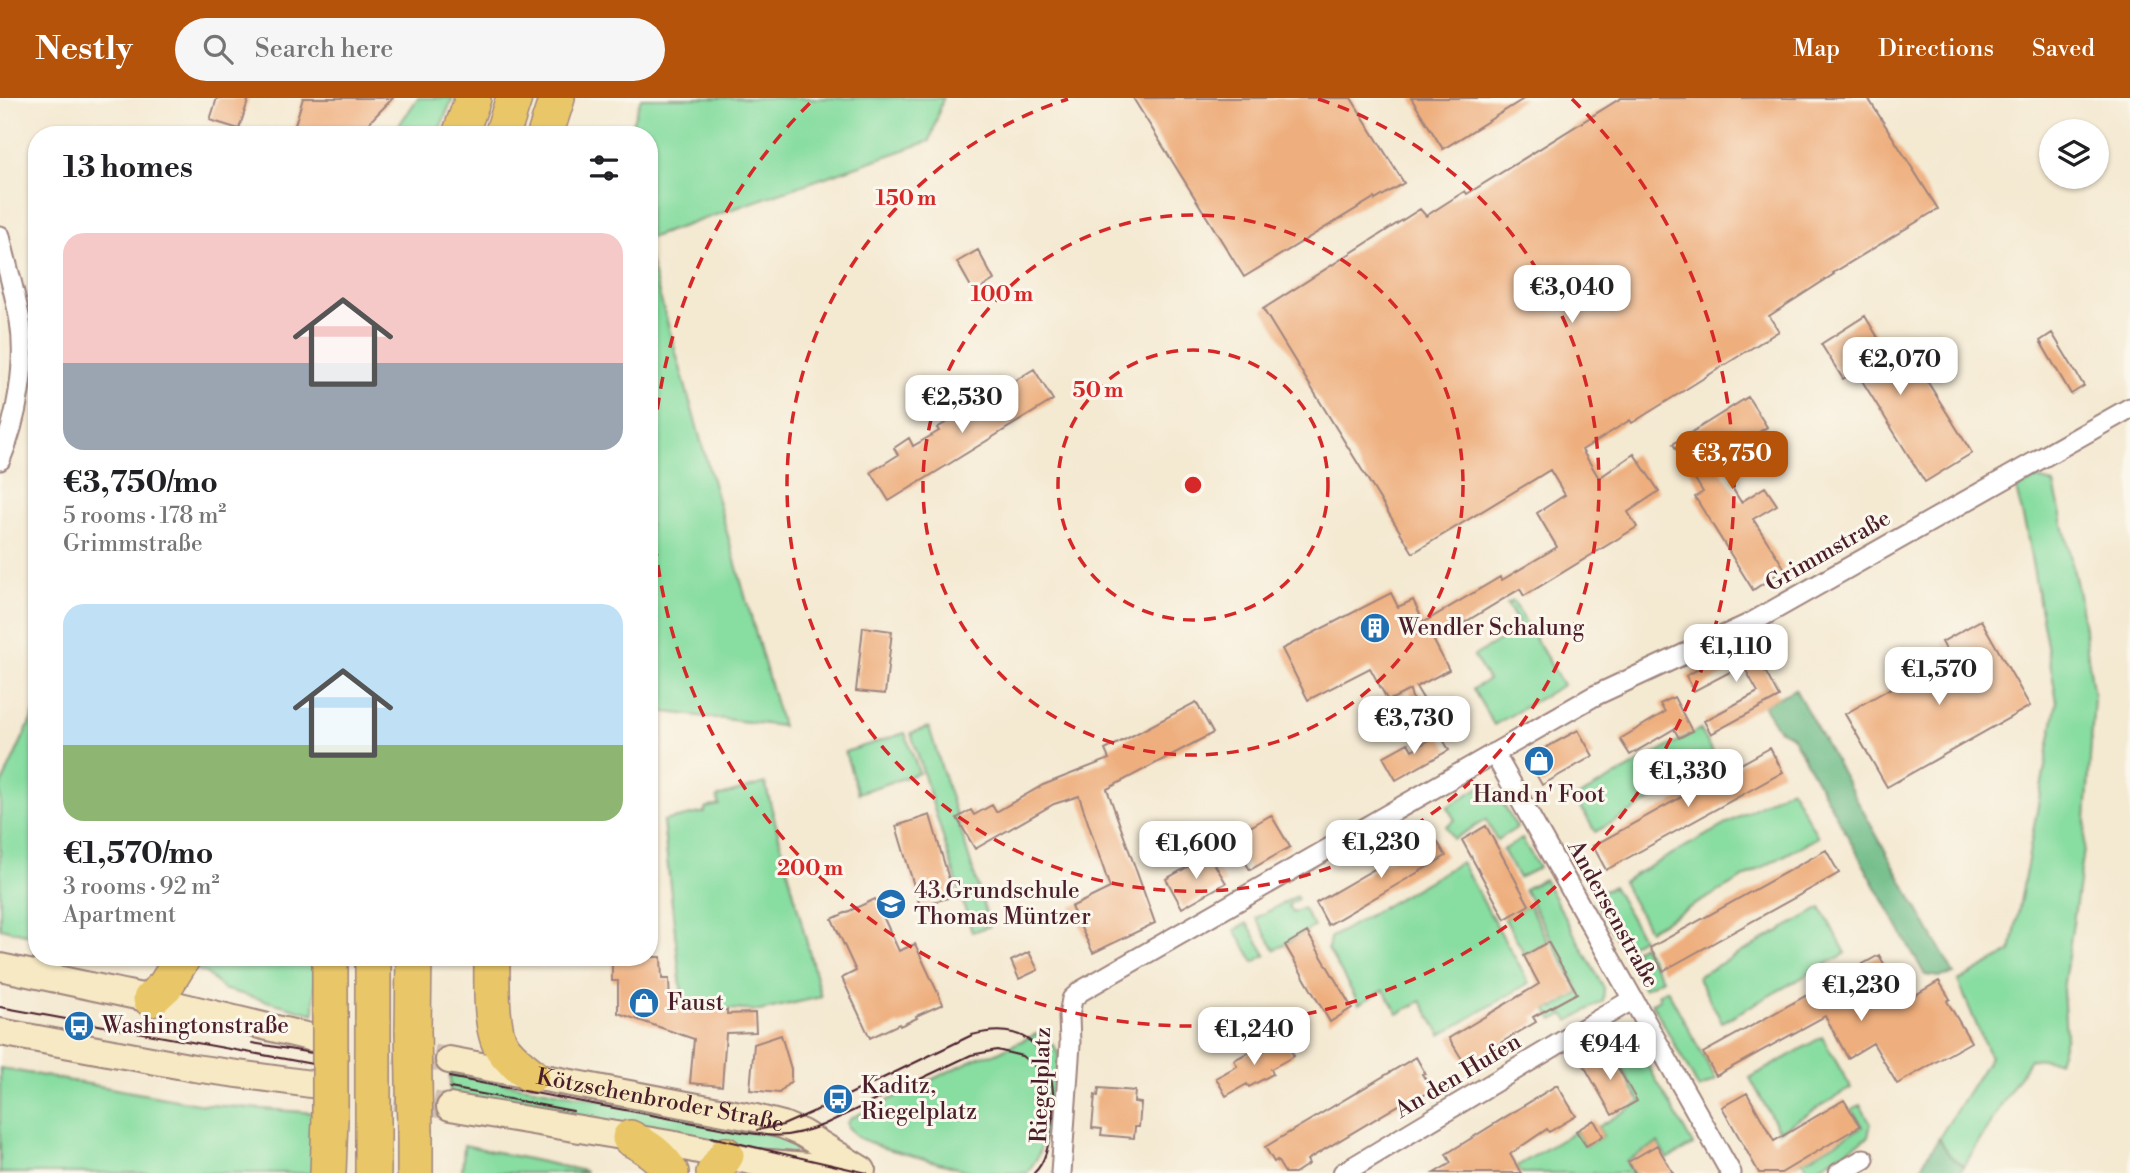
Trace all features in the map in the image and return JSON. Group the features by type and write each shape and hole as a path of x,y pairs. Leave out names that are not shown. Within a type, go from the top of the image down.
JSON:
{"highway":[{"path":"463,126 473,98"},
{"path":"505,126 514,98"},
{"path":"151,999 165,986 177,966"},
{"path":"328,1173 330,1118 324,1027 329,966"},
{"path":"373,966 373,1173"},
{"path":"414,966 415,1173"},
{"path":"492,966 495,1027 499,1044 531,1075"},
{"path":"630,1138 659,1157 671,1173"}],"main road":[{"path":"0,967 151,999 324,1027"},
{"path":"0,1032 194,1068 318,1085"},
{"name":"Kötzschenbroder Straße","path":"449,1059 783,1125 802,1133 868,1172"},
{"name":"Kötzschenbroder Straße","path":"450,1107 630,1138 720,1164 756,1162 817,1170 868,1172"}],"street":[{"path":"0,236 20,323 21,362 16,412 10,437 0,460"},
{"name":"Grimmstraße","path":"1072,999 1081,991 1594,696 1749,624 2130,408"},
{"name":"Andersenstraße","path":"1494,752 1731,1173"},
{"name":"Riegelplatz","path":"1060,1173 1072,999"},
{"name":"An den Hufen","path":"1343,1173 1633,999"},
{"path":"1839,1173 1864,1159"}],"green space":[{"path":"418,98 453,98 441,126 398,126"},
{"path":"641,98 943,98 930,141 658,235 658,126 631,126"},
{"path":"658,290 782,726 658,711"},
{"path":"2038,478 2054,484 2079,595 2094,697 2084,850 2063,989 2066,1036 2058,1061 2030,1059 1964,1166 1950,1156 1939,1138 1990,1057 1958,981 2011,952 2057,701 2026,529 2016,489"},
{"path":"1513,601 1563,685 1494,725 1473,689 1488,680 1474,656 1521,628 1507,604"},
{"path":"1795,689 1954,974 1939,977 1925,975 1792,736 1778,729 1763,705"},
{"path":"28,727 28,935 0,928 0,788"},
{"path":"929,727 990,926 972,932 911,733"},
{"path":"1700,729 1719,763 1595,832 1576,798"},
{"path":"905,733 919,773 858,793 845,752"},
{"path":"765,783 821,997 759,1011 683,1006 663,821 705,812 705,808 719,805 717,797"},
{"path":"1480,787 1495,790 1517,828 1497,840 1486,820 1453,839 1446,826 1455,820 1447,807"},
{"path":"1791,788 1818,837 1649,930 1622,882"},
{"path":"1522,839 1539,868 1519,878 1503,850"},
{"path":"1461,862 1529,983 1441,1035 1421,1001 1398,1014 1384,990 1359,1004 1328,949 1330,938"},
{"path":"1544,879 1604,988 1603,1001 1569,1021 1564,1014 1553,1020 1547,1010 1580,993 1524,889"},
{"path":"1613,886 1642,938 1622,950 1593,897"},
{"path":"1296,896 1298,899 1288,905 1293,913 1303,908 1314,927 1275,950 1256,918"},
{"path":"1529,905 1548,942 1525,955 1505,919"},
{"path":"1821,908 1846,953 1722,1022 1697,977"},
{"path":"1247,923 1266,955 1254,962 1235,930"},
{"path":"1643,945 1662,979 1644,989 1628,962 1638,957 1634,950"},
{"path":"316,966 314,1014 223,989 206,973 192,967"},
{"path":"1667,989 1716,1080 1699,1089 1652,1003 1660,999 1658,994"},
{"path":"1620,1029 1629,1032 1693,1145 1667,1159 1658,1143 1626,1161 1633,1173 1521,1173 1517,1166 1576,1131 1586,1146 1603,1136 1598,1127 1640,1102 1610,1047 1581,1063 1576,1055"},
{"path":"1036,1034 1050,1042 1059,1055 1056,1133 1046,1133 1037,1158 1027,1173 976,1173 880,1147 857,1137 848,1127 847,1123 851,1118 981,1056 994,1054"},
{"path":"1822,1037 1851,1088 1779,1131 1750,1078"},
{"path":"0,1068 198,1104 315,1113 314,1173 0,1173"},
{"path":"450,1073 727,1123 795,1141 796,1149 792,1156 450,1096"},
{"path":"1860,1105 1871,1123 1868,1137 1810,1172 1803,1160 1796,1164 1792,1132 1808,1159 1862,1127 1852,1110"},
{"path":"1939,1138 1950,1156 1964,1166 1960,1173 1917,1173"},
{"path":"464,1145 584,1171 585,1173 462,1173"}],"building":[{"path":"217,98 249,98 240,126 210,120"},
{"path":"303,98 393,98 366,126 295,126"},
{"path":"1133,98 1351,98 1404,183 1375,200 1374,198 1244,277"},
{"path":"1411,98 1525,98 1443,149"},
{"path":"1621,98 1868,98 1938,209 1769,316 1779,331 1632,423 1630,420 1582,450 1599,478 1634,454 1659,491 1628,512 1637,527 1524,596 1520,589 1434,641 1449,670 1416,687 1429,708 1421,711 1415,709 1410,690 1388,701 1370,668 1308,700 1282,649 1391,593 1398,607 1413,600 1424,622 1500,577 1502,580 1557,547 1537,513 1565,495 1550,470 1413,553 1263,309 1420,209 1426,216 1465,191 1467,194"},
{"path":"978,250 994,280 974,292 957,262"},
{"path":"1865,316 1886,351 1902,341 1972,453 1925,482 1856,371 1843,379 1821,344"},
{"path":"2052,333 2084,386 2071,394 2040,341"},
{"path":"1034,369 1053,400 889,501 871,472 898,455 894,448 909,438 913,446 939,431 937,428"},
{"path":"1748,397 1767,427 1715,460 1741,502 1765,487 1777,505 1753,519 1785,569 1753,590 1695,497 1703,492 1673,444"},
{"path":"1981,620 2030,706 1887,787 1845,714 1949,655 1942,642"},
{"path":"863,627 892,631 885,694 856,691"},
{"path":"1749,641 1779,697 1711,734 1704,721 1758,692 1743,665 1694,691 1686,676"},
{"path":"1674,697 1692,731 1679,738 1674,729 1630,755 1620,739 1665,712 1660,704"},
{"path":"1196,702 1213,733 1107,789 1155,923 1093,953 1071,907 1110,888 1079,796 1054,804 975,849 957,818 971,810 974,815 992,805 996,812 1043,785 1109,759 1105,750"},
{"path":"1578,730 1593,756 1542,785 1532,767 1536,753"},
{"path":"1440,734 1449,750 1396,780 1383,757 1408,743 1412,750"},
{"path":"1770,748 1783,772 1606,870 1593,846"},
{"path":"930,815 954,896 920,906 896,826"},
{"path":"1271,815 1290,847 1250,870 1231,838"},
{"path":"1486,826 1529,905 1505,919 1462,840"},
{"path":"1433,835 1446,856 1328,925 1316,903"},
{"path":"1826,850 1839,873 1663,971 1650,948"},
{"path":"1209,855 1226,883 1182,908 1166,879"},
{"path":"875,899 899,951 915,944 943,1004 870,1038 842,978 856,971 832,919"},
{"path":"1307,932 1352,1008 1330,1022 1285,945"},
{"path":"1548,942 1577,993 1533,1017 1536,1022 1465,1064 1449,1038 1539,984 1524,956"},
{"path":"1029,952 1038,970 1019,979 1011,961"},
{"path":"1879,955 1905,1001 1939,981 1950,999 1947,1001 1971,1042 1897,1084 1873,1043 1848,1058 1825,1016 1716,1076 1703,1053"},
{"path":"658,957 661,957 662,979 669,979 670,1007 727,1010 727,1014 755,1013 756,1032 726,1033 722,1086 690,1083 694,1039 618,1013 618,981 612,981 612,966 658,966"},
{"path":"781,1035 791,1069 791,1081 779,1093 750,1090 754,1044"},
{"path":"1284,1039 1294,1056 1271,1069 1273,1074 1226,1096 1216,1078 1237,1066 1234,1060 1259,1047 1262,1052"},
{"path":"1608,1050 1637,1101 1612,1115 1583,1064"},
{"path":"1416,1057 1432,1090 1406,1106 1404,1102 1307,1160 1309,1164 1295,1173 1285,1173 1277,1160 1274,1162 1265,1147"},
{"path":"1557,1085 1576,1116 1549,1132 1547,1129 1510,1154 1521,1173 1434,1173 1451,1163 1446,1154"},
{"path":"1099,1088 1135,1091 1134,1102 1141,1103 1139,1127 1135,1127 1134,1138 1101,1135 1102,1129 1092,1128 1095,1095 1098,1096"},
{"path":"1747,1093 1774,1141 1844,1100 1860,1126 1781,1173 1759,1173 1722,1107"},
{"path":"1594,1120 1603,1136 1586,1146 1576,1131"},
{"path":"1657,1145 1673,1173 1635,1173 1628,1162"}],"tunnel":[{"path":"318,1039 449,1060"},
{"path":"318,1085 450,1107"}],"tram line":[{"path":"0,1007 318,1065"},
{"path":"757,1130 783,1125 972,1035 995,1031 1014,1034 1030,1041 1041,1052 1048,1068 1053,1106 1050,1133 1044,1158 1034,1173"},
{"path":"252,1043 318,1054"},
{"path":"449,1077 736,1131 780,1136 823,1125 971,1055 997,1050 1022,1056 1037,1068 1048,1088 1053,1118"},
{"path":"450,1088 573,1111"},
{"path":"711,1137 867,1173"}],"place":[{"name":"Wendler Schalung","path":"1375,628"},
{"name":"Hand n' Foot","path":"1539,761"},
{"name":"43.Grundschule Thomas Müntzer","path":"891,904"},
{"name":"Faust","path":"644,1003"},
{"name":"Washingtonstraße","path":"79,1026"},
{"name":"Kaditz, Riegelplatz","path":"838,1099"}]}
